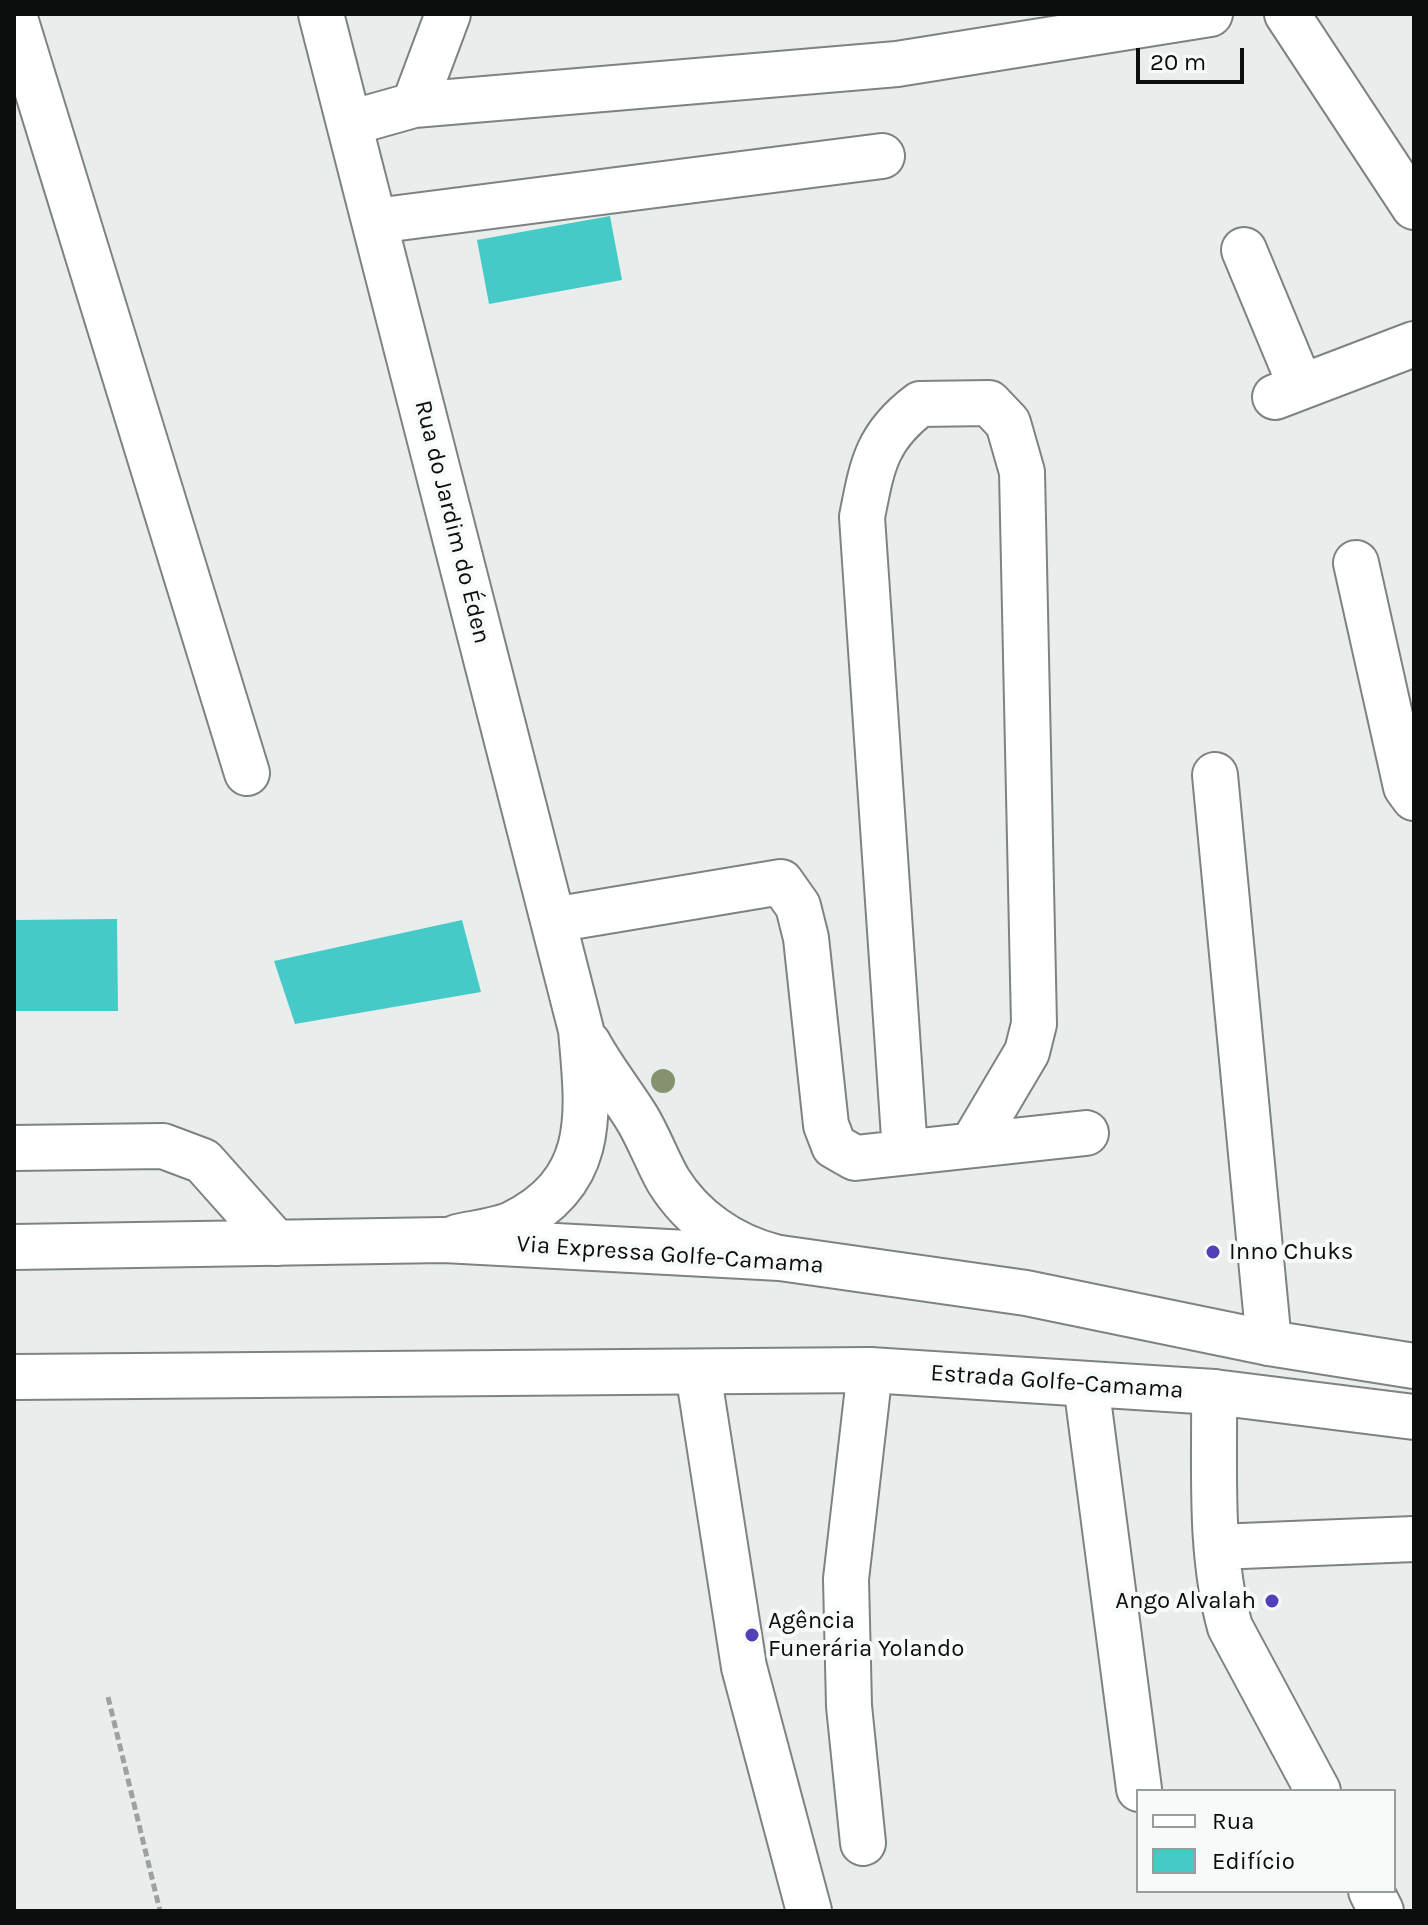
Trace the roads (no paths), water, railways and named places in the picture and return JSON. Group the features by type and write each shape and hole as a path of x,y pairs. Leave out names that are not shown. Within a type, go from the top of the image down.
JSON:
{"main road":[{"name":"Rua do Jardim do Éden","path":"321,14 581,1030"},
{"path":"414,105 448,14"},
{"path":"350,123 414,105 897,64 1210,14"},
{"path":"1287,14 1414,207"},
{"path":"14,15 247,773"},
{"path":"375,221 882,156"},
{"path":"1244,250 1288,392 1414,344"},
{"path":"905,1152 862,517 871,468 884,437 920,404 989,403 1008,423 1022,472 1034,1024 1027,1052 1008,1090 972,1145"},
{"path":"1356,563 1406,787 1414,798"},
{"path":"1215,775 1269,1343"},
{"path":"553,920 781,882 798,906 806,938 826,1125 834,1146 855,1158 1086,1133"},
{"path":"444,1240 510,1225 551,1198 578,1160 588,1108 581,1030"},
{"path":"581,1030 610,1083 635,1115 668,1181 691,1213 750,1250 780,1258"},
{"path":"14,1148 163,1146 203,1161 276,1243"},
{"name":"Via Expressa Golfe-Camama","path":"14,1247 444,1240 780,1258 1026,1293 1269,1343 1414,1366"},
{"path":"863,1843 849,1706 846,1579 870,1370"},
{"name":"Estrada Golfe-Camama","path":"698,1372 870,1370 1214,1392 1414,1417"},
{"path":"14,1377 698,1372 744,1667 809,1911"},
{"path":"1086,1384 1139,1789"},
{"path":"1214,1392 1217,1547 1230,1627 1317,1789"},
{"path":"1217,1547 1414,1539"},
{"path":"1372,1893 1381,1911"}],"place":[{"name":"Inno Chuks","path":"1213,1252"},
{"name":"Ango Alvalah","path":"1272,1601"},
{"name":"Agência Funerária Yolando","path":"752,1635"}]}
